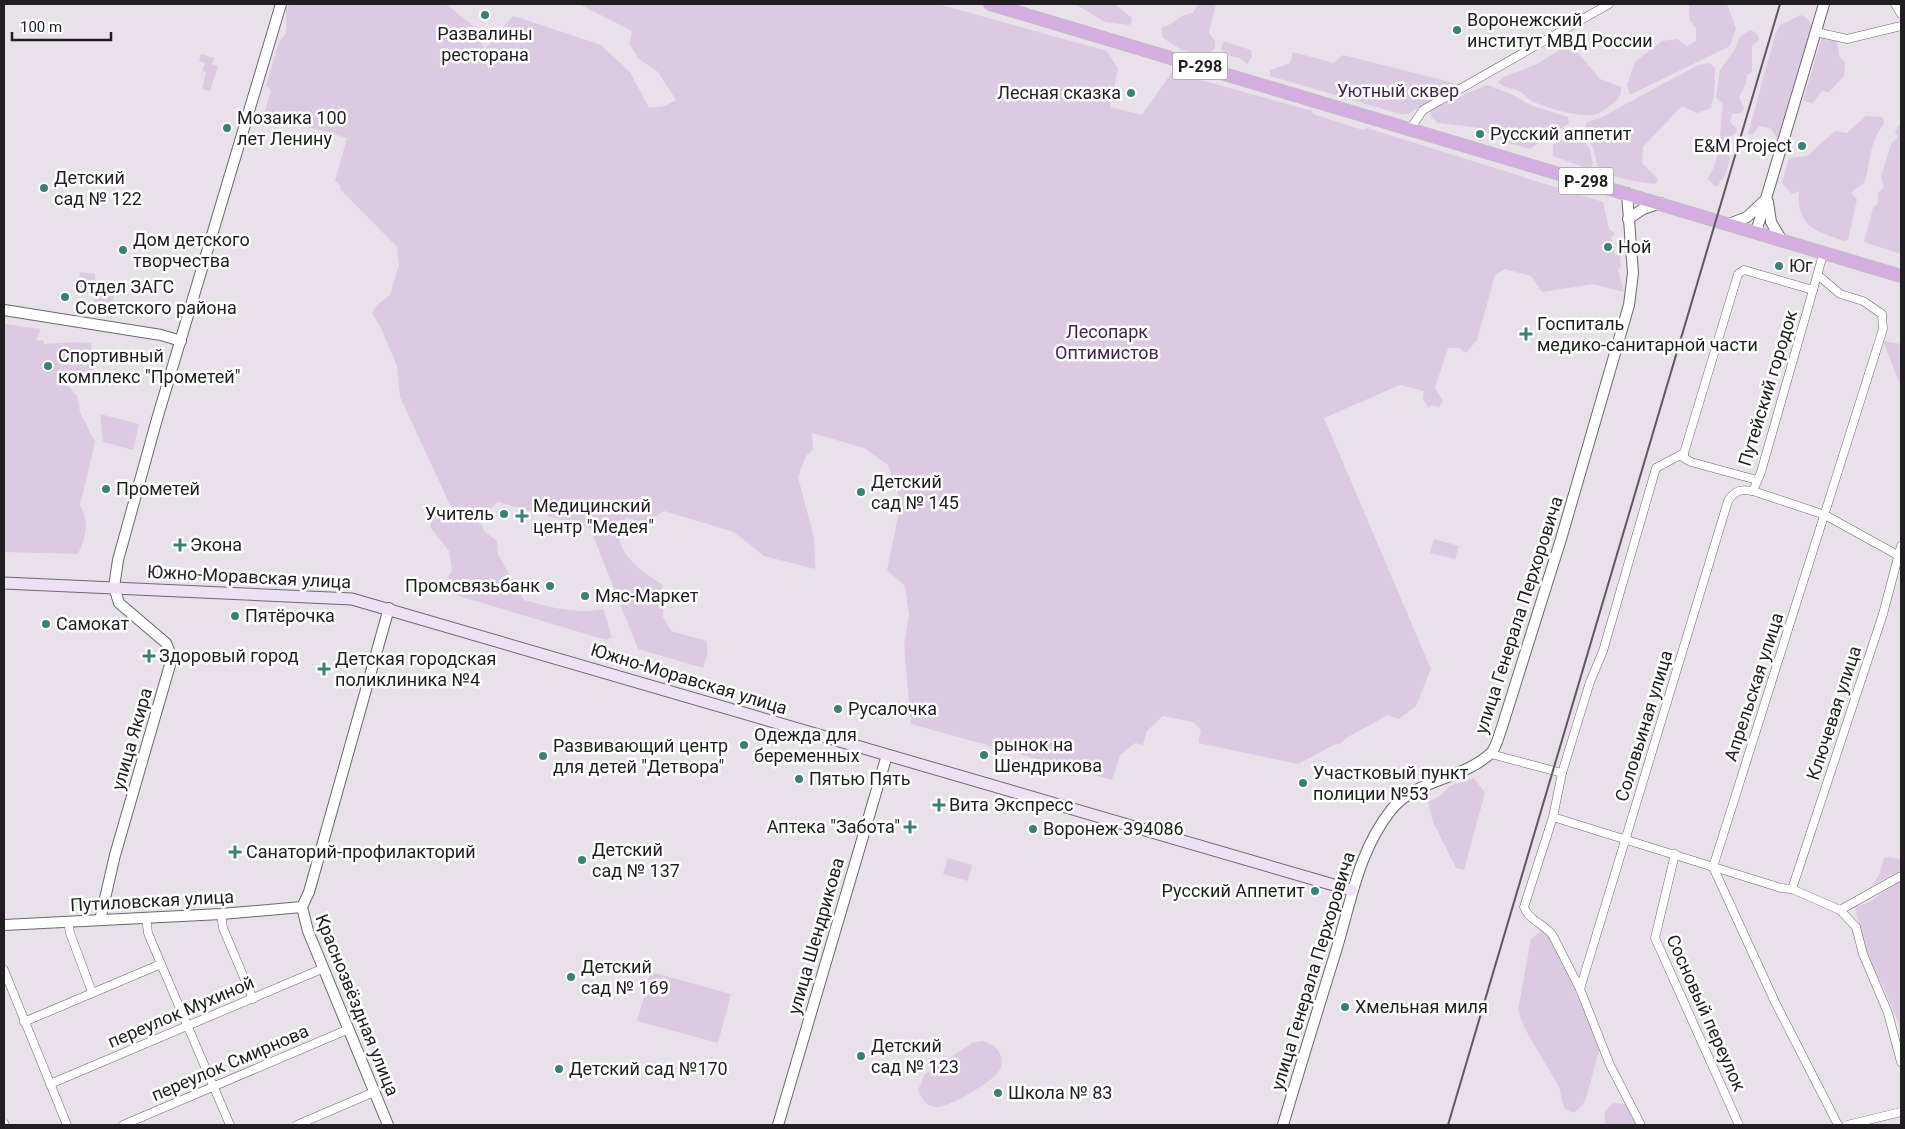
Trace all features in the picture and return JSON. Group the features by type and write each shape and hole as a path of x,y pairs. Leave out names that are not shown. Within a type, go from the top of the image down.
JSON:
{"highway":[{"name":"Р-298","path":"998,5 1728,224 1824,251 1901,276"}],"main road":[{"name":"Южно-Моравская улица","path":"4,584 114,587 343,598 389,608 887,756 1351,890"}],"street":[{"path":"114,587 118,560 281,4"},
{"path":"1410,129 1423,110 1609,4"},
{"path":"1756,232 1824,4"},
{"path":"1895,4 1901,14"},
{"path":"1816,32 1847,39 1901,26"},
{"name":"улица Генерала Перхоровича","path":"1283,1125 1339,941 1351,890 1364,856 1392,809 1412,791 1470,767 1491,754 1502,727 1561,539 1629,306 1633,273 1628,219 1628,193"},
{"path":"1728,224 1753,212 1768,196"},
{"path":"1768,196 1769,216 1781,239"},
{"path":"1628,219 1643,209 1661,203"},
{"name":"Путейский городок","path":"1813,290 1744,270 1738,274 1684,458 1691,462 1757,480 1761,472 1818,275 1824,251"},
{"name":"Апрельская улица","path":"1713,867 1883,329 1882,314 1863,301 1840,294 1818,275"},
{"path":"4,310 160,335 181,341"},
{"path":"1642,1125 1610,1065 1580,989 1553,936 1548,929 1527,915 1524,907 1553,817 1562,773 1590,682 1603,651 1656,468 1684,453"},
{"path":"1757,480 1753,491 1825,515 1900,556"},
{"name":"Соловьиная улица","path":"1580,989 1728,501 1736,491 1753,491"},
{"name":"Ключевая улица","path":"1792,889 1883,614 1900,556 1901,546"},
{"name":"улица Якира","path":"100,920 115,855 172,658 166,643 119,603 114,587"},
{"name":"Краснозвёздная улица","path":"388,1125 308,931 302,907 309,892 389,608"},
{"path":"1491,754 1562,773"},
{"name":"улица Шендрикова","path":"778,1125 887,756"},
{"path":"1553,817 1626,838 1713,867 1792,889 1840,910 1856,927 1863,954 1888,1013 1901,1062"},
{"name":"Сосновый переулок","path":"1675,854 1655,938 1739,1125"},
{"path":"1713,867 1776,1002 1838,1125"},
{"path":"1840,910 1901,876"},
{"name":"Путиловская улица","path":"4,925 221,914 302,907"},
{"path":"221,914 223,928 253,999"},
{"path":"146,917 148,932 230,1125"},
{"path":"68,921 70,933 92,992"},
{"path":"24,1022 161,964"},
{"name":"переулок Мухиной","path":"50,1084 324,968"},
{"path":"4,970 67,1125"},
{"name":"переулок Смирнова","path":"124,1125 348,1029"},
{"path":"297,1125 374,1092"},
{"path":"1848,1125 1901,1112"}],"green space":[{"name":"Лесопарк Оптимистов","path":"290,4 446,4 472,25 485,49 513,16 520,18 601,45 630,72 649,108 665,106 676,100 658,72 639,59 629,44 632,31 579,4 938,4 1107,51 1118,69 1110,107 1142,115 1172,72 1312,111 1313,114 1363,130 1367,128 1603,202 1609,229 1614,233 1614,236 1611,237 1615,255 1620,254 1621,267 1618,270 1624,292 1593,284 1542,292 1531,276 1505,269 1495,275 1477,340 1466,353 1459,348 1448,348 1435,388 1443,401 1439,407 1431,405 1428,408 1423,399 1424,391 1400,385 1324,418 1431,669 1416,706 1399,719 1388,715 1346,738 1342,743 1334,745 1298,764 1198,743 1201,730 1193,722 1163,716 1147,731 1143,745 1135,743 1120,755 1112,780 911,724 904,645 909,615 905,586 887,570 901,502 888,465 864,448 812,433 813,449 806,456 798,477 814,538 815,569 764,556 734,532 664,511 646,521 638,521 626,517 620,537 624,551 635,565 662,584 663,617 671,631 707,641 707,656 703,668 638,649 590,528 498,502 484,514 469,517 450,505 400,397 397,366 380,326 372,313 377,305 390,295 399,264 397,247 340,189 341,186 335,181 347,138 264,114 271,90 266,85 279,42 286,33 286,9"},
{"path":"1060,4 1115,4 1132,18 1130,25 1105,22 1077,5"},
{"path":"1198,4 1216,4 1209,33 1215,41 1215,49 1203,56 1182,50 1163,38 1161,28 1170,25 1184,15 1193,13"},
{"path":"1689,4 1721,4 1728,6 1736,29 1730,46 1630,95 1627,85 1635,62 1662,41 1677,39 1687,46 1696,41 1696,28 1690,21"},
{"path":"1801,15 1807,18 1812,26 1779,141 1770,128 1759,126 1753,135 1748,134 1775,35 1780,25"},
{"path":"1750,30 1757,33 1759,40 1752,46 1752,72 1747,75 1746,84 1739,97 1744,108 1741,113 1732,114 1730,122 1737,129 1736,133 1730,137 1727,152 1730,159 1725,176 1716,187 1707,179 1715,164 1719,144 1723,104 1716,97 1720,70 1735,49 1739,38"},
{"path":"1822,37 1837,39 1839,56 1845,62 1844,76 1829,92 1822,91 1813,103 1803,101"},
{"path":"1223,41 1251,50 1252,57 1247,64 1240,58 1226,55 1221,49"},
{"path":"1565,47 1575,49 1600,79 1621,87 1620,96 1615,102 1595,114 1571,113 1534,102 1521,92 1501,85 1498,82 1503,77 1535,65"},
{"name":"Уютный сквер","path":"1293,52 1334,63 1343,55 1458,84 1408,114 1400,114 1270,76 1270,70 1290,63"},
{"path":"201,54 214,58 212,64 218,66 210,91 202,89 206,72 202,71 205,63 199,61"},
{"path":"1710,63 1715,68 1714,96 1711,108 1697,113 1682,106 1643,147 1642,163 1658,179 1655,184 1633,181 1599,172 1593,148 1584,129 1587,122 1602,117 1698,65"},
{"path":"1487,85 1513,95 1530,105 1568,117 1569,123 1530,149 1504,142 1481,128 1438,123 1431,117 1430,111"},
{"path":"1866,116 1883,117 1884,124 1873,144 1865,182 1851,193 1857,199 1848,240 1844,241 1810,226 1801,213 1799,191 1792,194 1782,183 1789,158 1807,156 1835,131 1847,133"},
{"path":"1899,125 1901,125 1901,254 1864,242 1873,208 1878,203 1878,193 1884,188 1881,176 1892,142 1898,138 1895,132"},
{"path":"1569,135 1580,137 1590,149 1593,165 1589,169 1553,156 1553,145"},
{"path":"80,272 95,274 96,291 114,295 111,313 92,309 94,295 82,292 83,287 78,286"},
{"path":"4,324 41,329 36,341 43,340 44,344 91,343 94,376 56,380 66,384 77,396 80,412 95,442 80,505 85,518 86,530 78,554 4,552"},
{"path":"1883,341 1901,344 1901,387"},
{"path":"100,414 139,424 133,450 103,442"},
{"path":"434,509 464,523 477,522 482,525 484,531 497,541 498,554 524,600 573,611 603,609 612,637 606,640 452,594 448,577 452,571 449,551 430,527"},
{"path":"1434,539 1459,546 1455,559 1430,553"},
{"path":"1474,778 1485,793 1464,870 1456,868 1433,822 1428,802 1440,796 1450,786"},
{"path":"1884,857 1901,859 1901,870 1872,886 1880,873"},
{"path":"948,858 972,865 968,881 943,874"},
{"path":"1901,880 1901,1028 1883,986 1867,957 1855,907 1869,902"},
{"path":"1541,931 1551,937 1600,1047 1585,1102 1574,1113 1564,1108 1559,1087 1525,1029 1518,1010 1531,939"},
{"path":"651,972 731,994 718,1043 637,1021"},
{"path":"982,1041 992,1045 1000,1053 1002,1063 997,1074 977,1089 950,1104 933,1107 927,1104 918,1090 925,1074 972,1043"},
{"path":"1613,1103 1626,1104 1636,1125 1605,1125 1605,1112"}],"railway":[{"path":"1448,1125 1780,4"}],"place":[{"name":"Развалины ресторана","path":"485,15"},
{"name":"Воронежский институт МВД России","path":"1457,30"},
{"name":"Лесная сказка","path":"1131,93"},
{"name":"Мозаика 100 лет Ленину","path":"227,128"},
{"name":"Русский аппетит","path":"1480,134"},
{"name":"E&M Project","path":"1802,146"},
{"name":"Детский сад № 122","path":"44,188"},
{"name":"Ной","path":"1608,247"},
{"name":"Дом детского творчества","path":"123,250"},
{"name":"Юг","path":"1779,266"},
{"name":"Отдел ЗАГС Советского района","path":"65,297"},
{"name":"Госпиталь медико-санитарной части","path":"1526,334"},
{"name":"Спортивный комплекс \"Прометей\"","path":"48,366"},
{"name":"Прометей","path":"106,489"},
{"name":"Детский сад № 145","path":"861,492"},
{"name":"Учитель","path":"504,514"},
{"name":"Медицинский центр \"Медея\"","path":"522,516"},
{"name":"Экона","path":"180,545"},
{"name":"Промсвязьбанк","path":"550,586"},
{"name":"Мяс-Маркет","path":"585,596"},
{"name":"Пятёрочка","path":"235,616"},
{"name":"Самокат","path":"46,624"},
{"name":"Здоровый город","path":"149,656"},
{"name":"Детская городская поликлиника №4","path":"324,669"},
{"name":"Русалочка","path":"838,709"},
{"name":"Одежда для беременных","path":"744,745"},
{"name":"рынок на Шендрикова","path":"984,755"},
{"name":"Развивающий центр для детей \"Детвора\"","path":"543,756"},
{"name":"Пятью Пять","path":"799,779"},
{"name":"Участковый пункт полиции №53","path":"1303,783"},
{"name":"Вита Экспресс","path":"939,805"},
{"name":"Аптека \"Забота\"","path":"910,827"},
{"name":"Воронеж 394086","path":"1033,829"},
{"name":"Cанаторий-профилакторий","path":"235,852"},
{"name":"Детский сад № 137","path":"582,860"},
{"name":"Русский Аппетит","path":"1315,891"},
{"name":"Детский сад № 169","path":"571,977"},
{"name":"Хмельная миля","path":"1345,1007"},
{"name":"Детский сад № 123","path":"861,1056"},
{"name":"Детский сад №170","path":"559,1069"},
{"name":"Школа № 83","path":"998,1093"}]}
